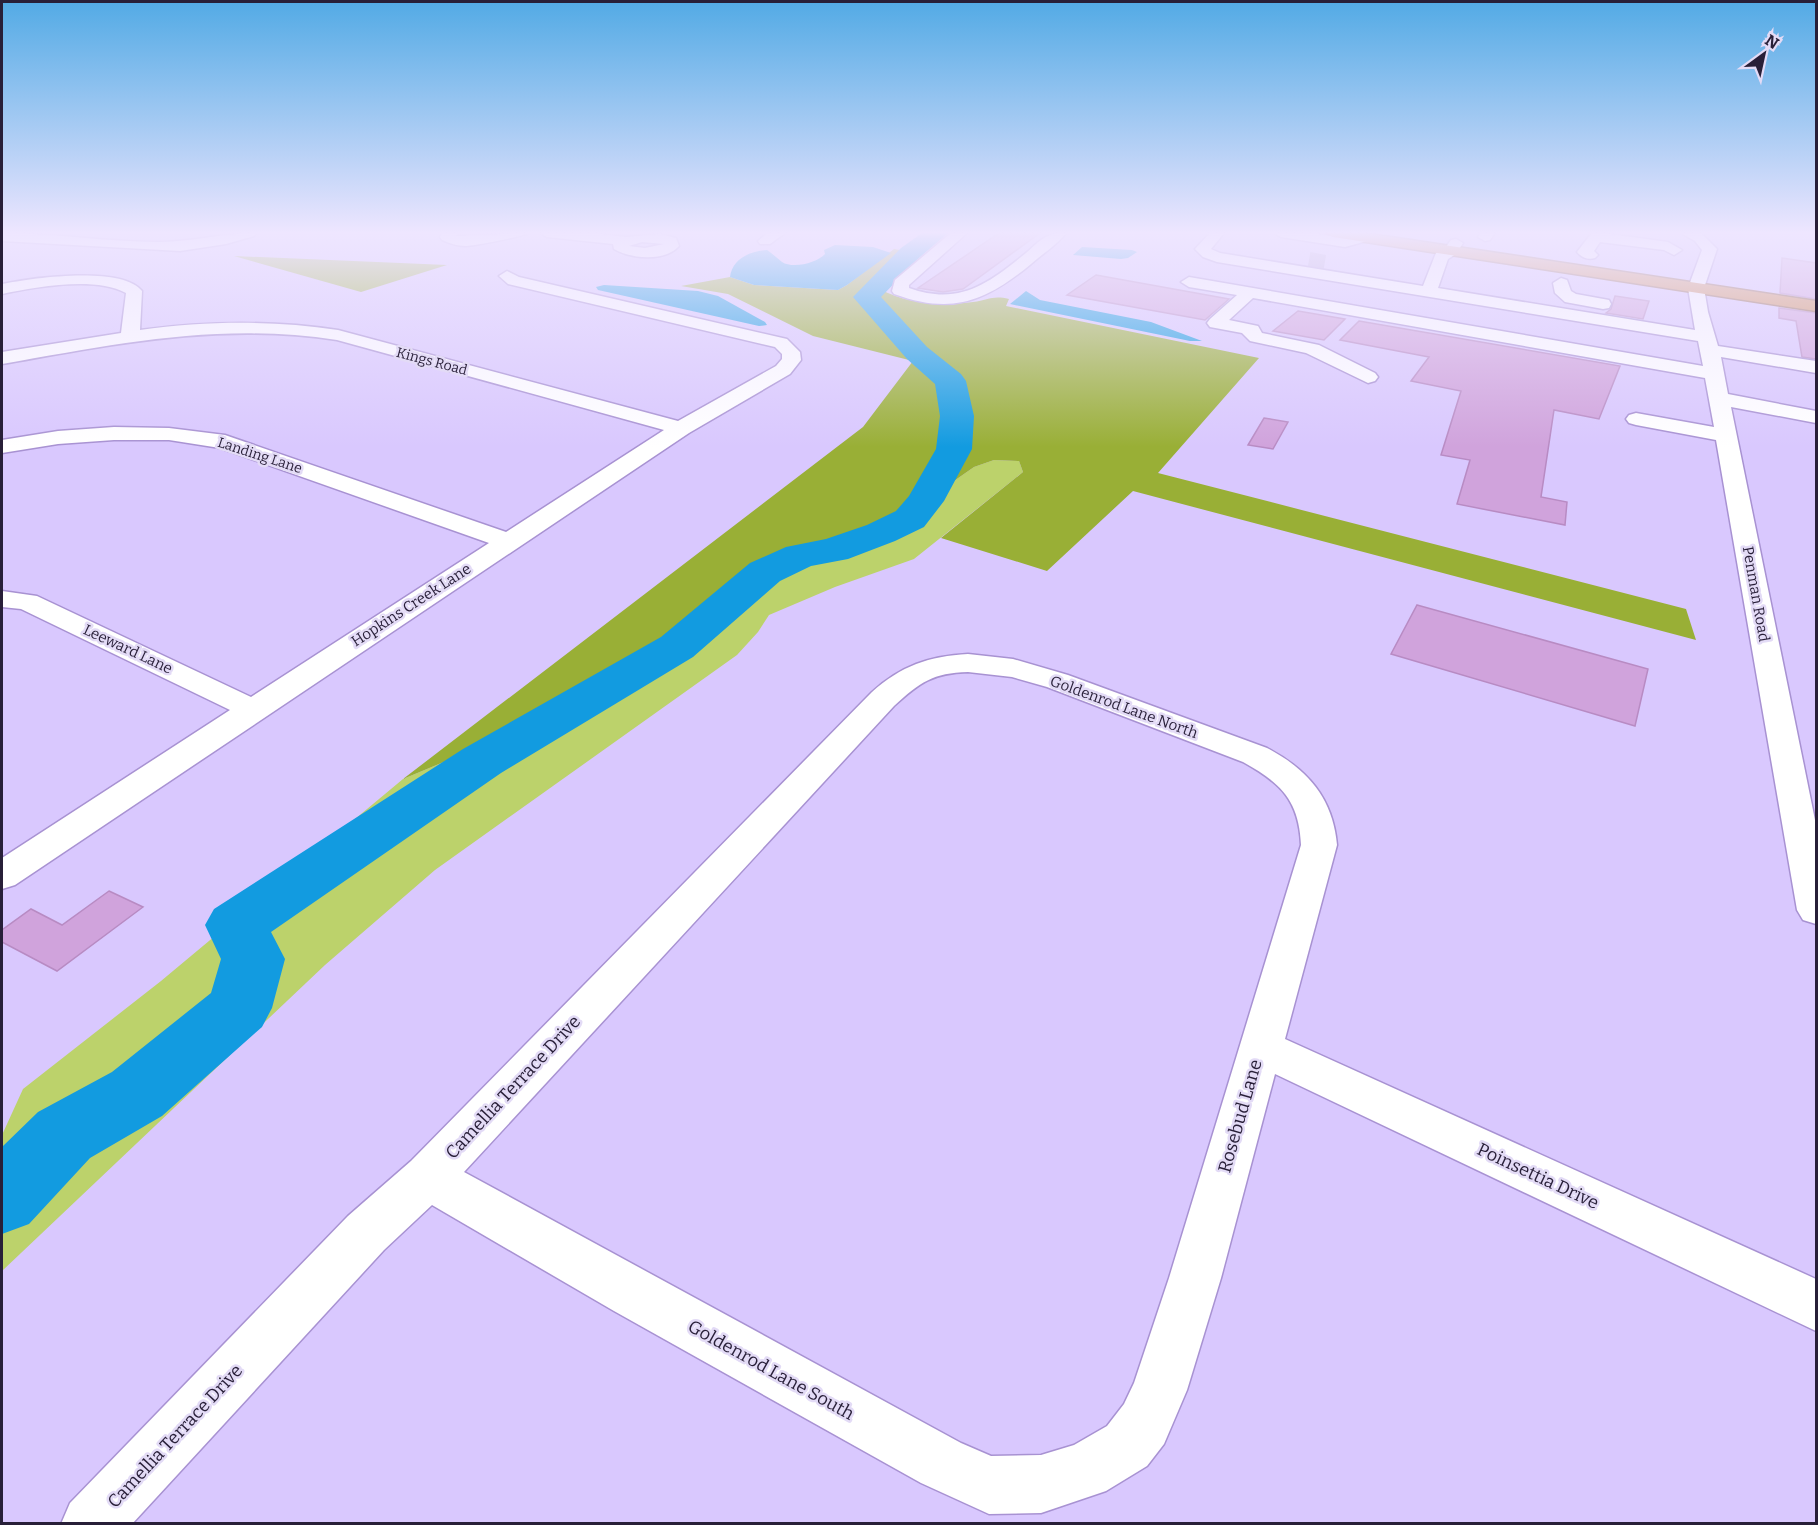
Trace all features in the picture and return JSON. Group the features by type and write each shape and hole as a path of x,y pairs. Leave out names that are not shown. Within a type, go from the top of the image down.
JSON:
{"street":[{"path":"130,338 133,304"},
{"name":"Hopkins Creek Lane","path":"2,876 681,428 783,370 792,360 791,352 781,343 614,304"},
{"path":"1236,304 1216,323 1320,343 1329,341"},
{"path":"1277,304 1252,330 1252,336 1312,349 1368,377"},
{"path":"1316,304 1359,312 1816,367"},
{"path":"1490,304 1711,356"},
{"path":"1645,304 1655,305 1711,356 1816,417"},
{"name":"Penman Road","path":"1702,304 1816,910"},
{"path":"1344,326 1359,312"},
{"name":"Kings Road","path":"2,358 183,331 241,327 315,330 681,428"},
{"path":"1636,419 1727,436"},
{"name":"Landing Lane","path":"2,446 103,433 173,433 201,437 225,442 508,541"},
{"name":"Leeward Lane","path":"2,599 27,602 175,670 252,709"},
{"name":"Goldenrod Lane North","path":"943,664 986,663 1008,666 1079,689 1255,755 1277,766 1296,782"},
{"name":"Camellia Terrace Drive","path":"91,1524 366,1233 428,1177 882,699 920,671 943,664"},
{"name":"Rosebud Lane","path":"1127,1446 1144,1424 1159,1390 1194,1278 1318,845 1319,827 1308,798 1296,782"},
{"name":"Poinsettia Drive","path":"1260,1047 1816,1305"},
{"name":"Goldenrod Lane South","path":"428,1177 632,1293 910,1446 989,1485 1041,1484 1086,1471 1127,1446"}],"green space":[{"path":"749,304 1007,304 1006,306 1259,358 1158,473 1686,609 1696,640 1133,491 1047,571 941,538 1023,472 1019,461 994,460 974,467 921,504 823,546 775,561 741,584 678,638 470,751 403,779 863,427 913,361 813,336"},
{"path":"994,460 1019,461 1023,472 914,559 835,587 769,615 758,632 737,655 435,870 325,965 2,1271 2,1135 23,1089 161,981 403,779 470,751 678,638 741,584 775,561 823,546 921,504 974,467"}],"water":[{"path":"661,304 733,304 767,325 759,326"},
{"path":"1011,304 1061,304 1151,322 1202,341 1190,341"}],"building":[{"path":"1118,304 1223,304 1205,320"},
{"path":"1612,304 1648,304 1643,319 1606,313"},
{"path":"1779,308 1816,313 1816,359 1802,357 1796,321 1779,318"},
{"path":"1298,311 1345,319 1324,340 1273,331"},
{"path":"1359,321 1620,366 1599,419 1554,410 1541,497 1567,502 1565,525 1457,504 1470,460 1441,455 1461,391 1411,381 1429,357 1340,340"},
{"path":"1264,418 1288,422 1273,449 1248,445"},
{"path":"1417,605 1648,669 1635,726 1391,654"},
{"path":"109,891 143,907 57,971 2,942 2,930 31,909 62,925"}],"waterway":[{"path":"2,1198 64,1135 137,1094 239,1008 253,959 236,925 482,761 677,647 765,572 800,556 834,550 881,533 910,519 925,501 954,449 957,416 950,381 917,353 873,304"}]}
